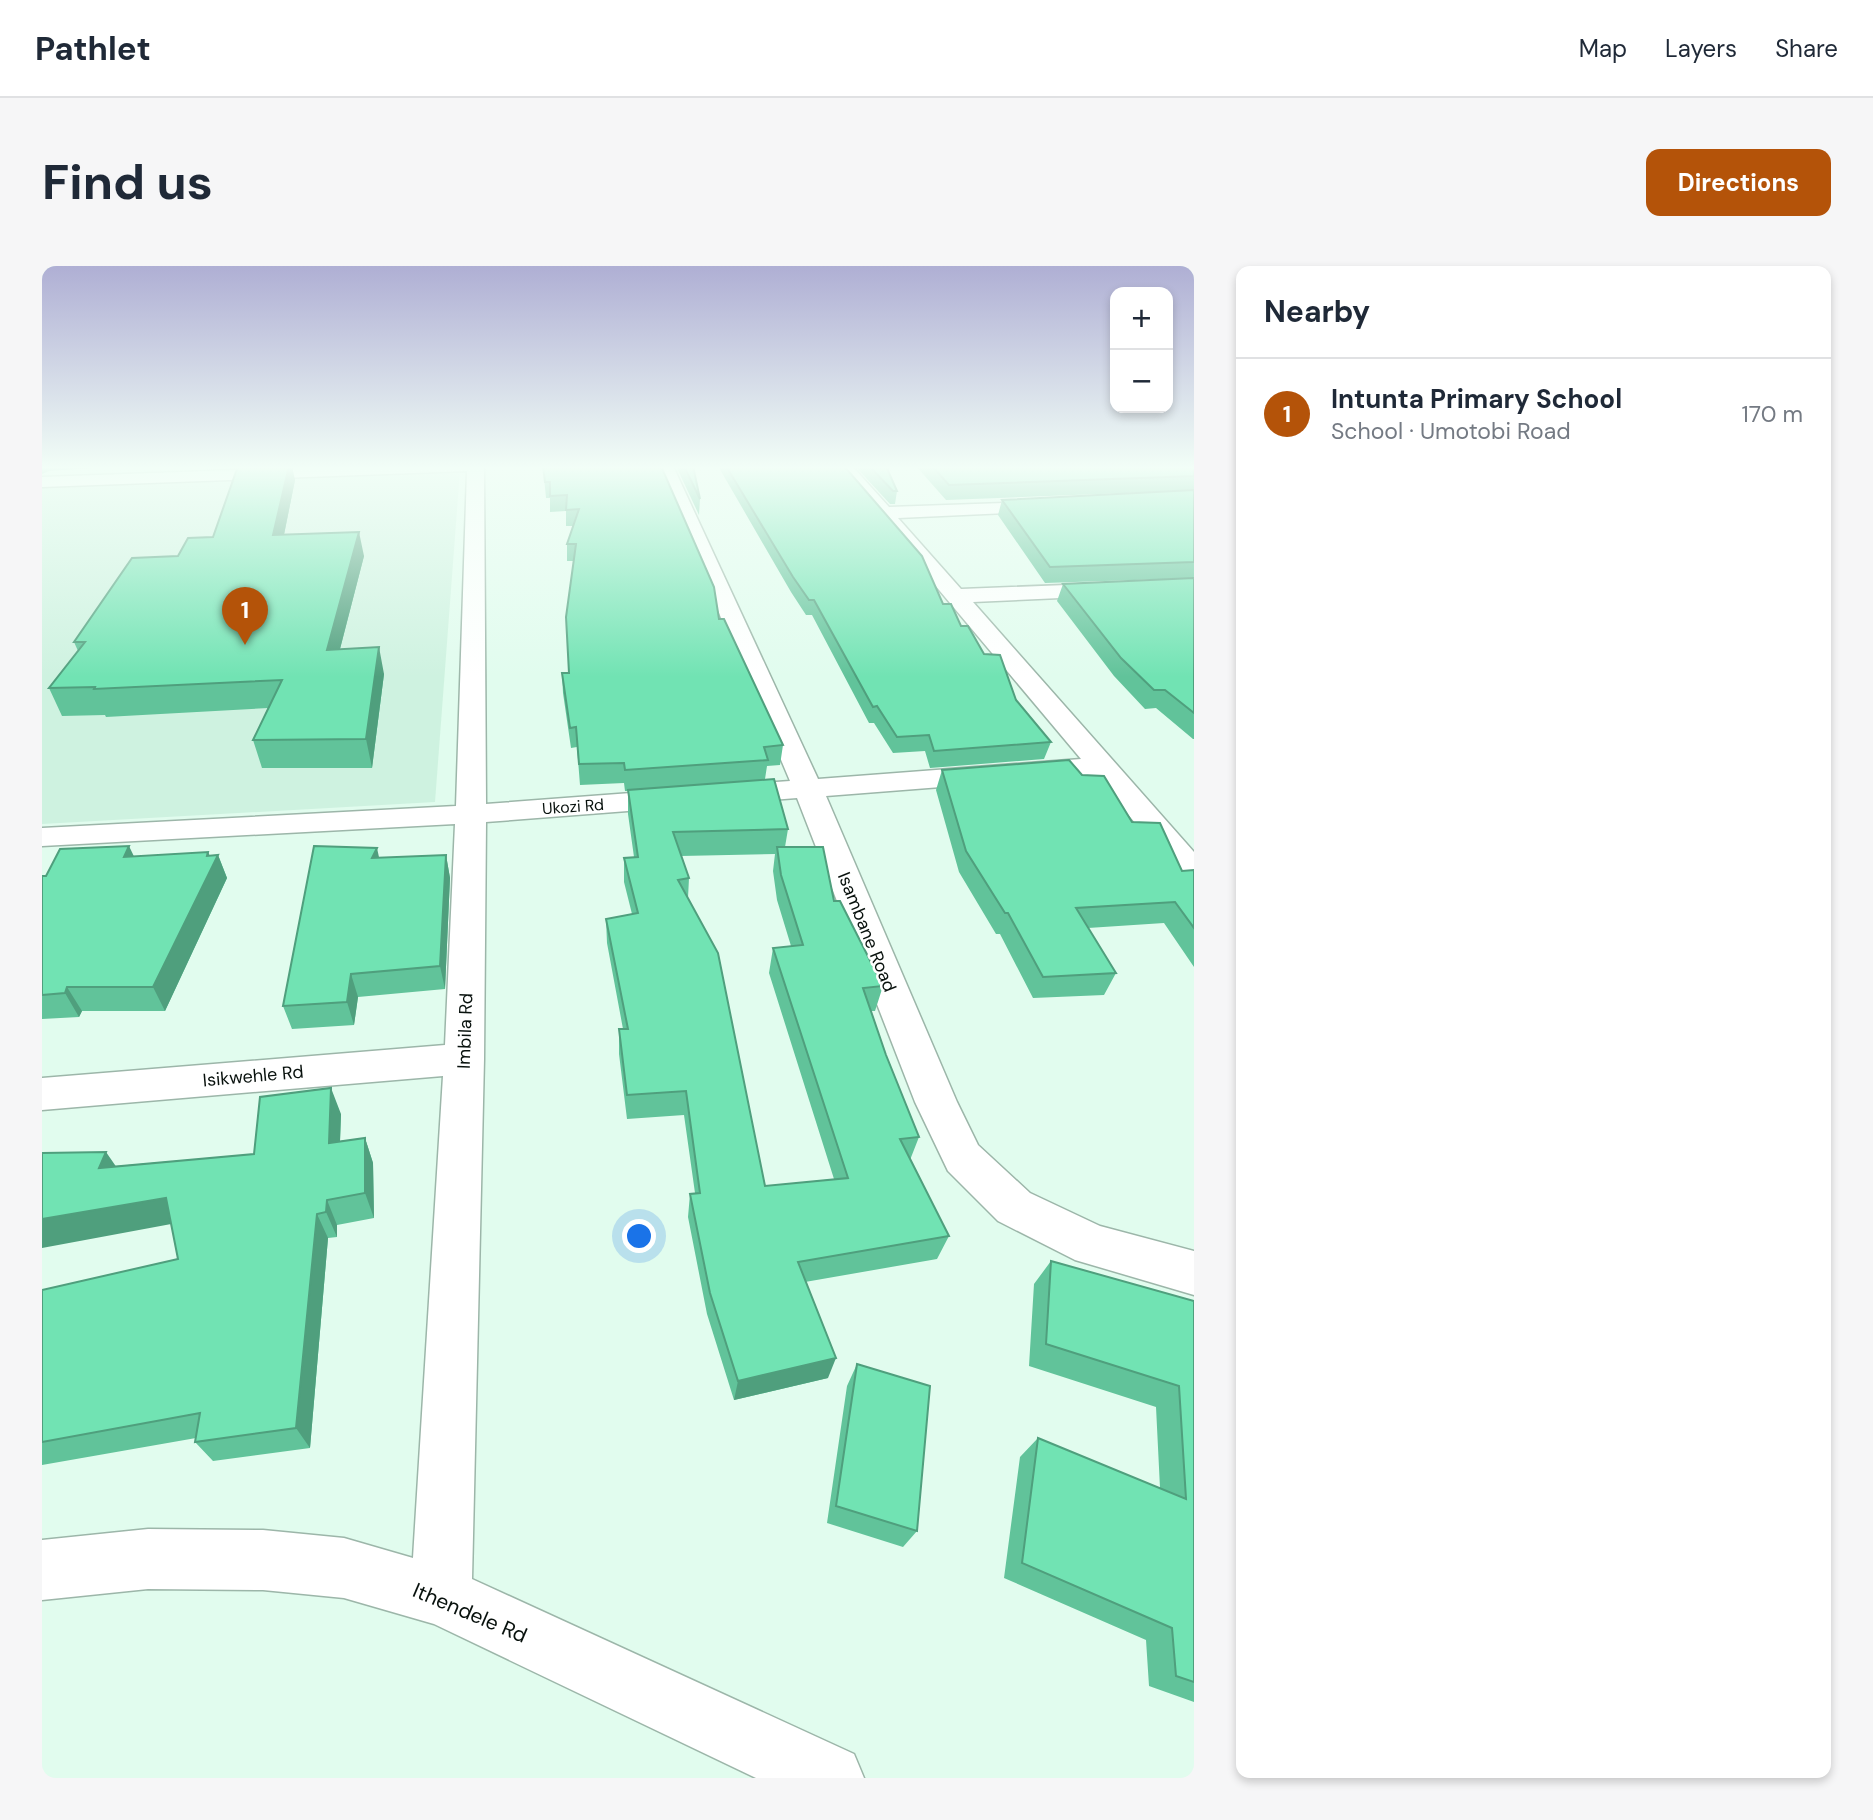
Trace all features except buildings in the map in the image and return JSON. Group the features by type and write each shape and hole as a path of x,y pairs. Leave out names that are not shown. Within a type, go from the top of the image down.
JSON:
{"street":[{"name":"Imbila Rd","path":"441,1596 464,1059 475,537"},
{"name":"Isambane Road","path":"696,537 808,789 936,1102 963,1158 1014,1206 1025,1212 1092,1245 1194,1273"},
{"path":"905,537 1194,872"},
{"path":"957,596 1191,589"},
{"name":"Ukozi Rd","path":"42,837 471,814 1103,766"},
{"name":"Isikwehle Rd","path":"42,1094 464,1059"},
{"name":"Ithendele Rd","path":"42,1570 148,1559 263,1560 344,1568 441,1596 830,1778"}],"shaded area":[{"path":"42,537 455,537 435,802 42,824"}],"place":[{"name":"Intunta Primary School","path":"245,645"}]}
